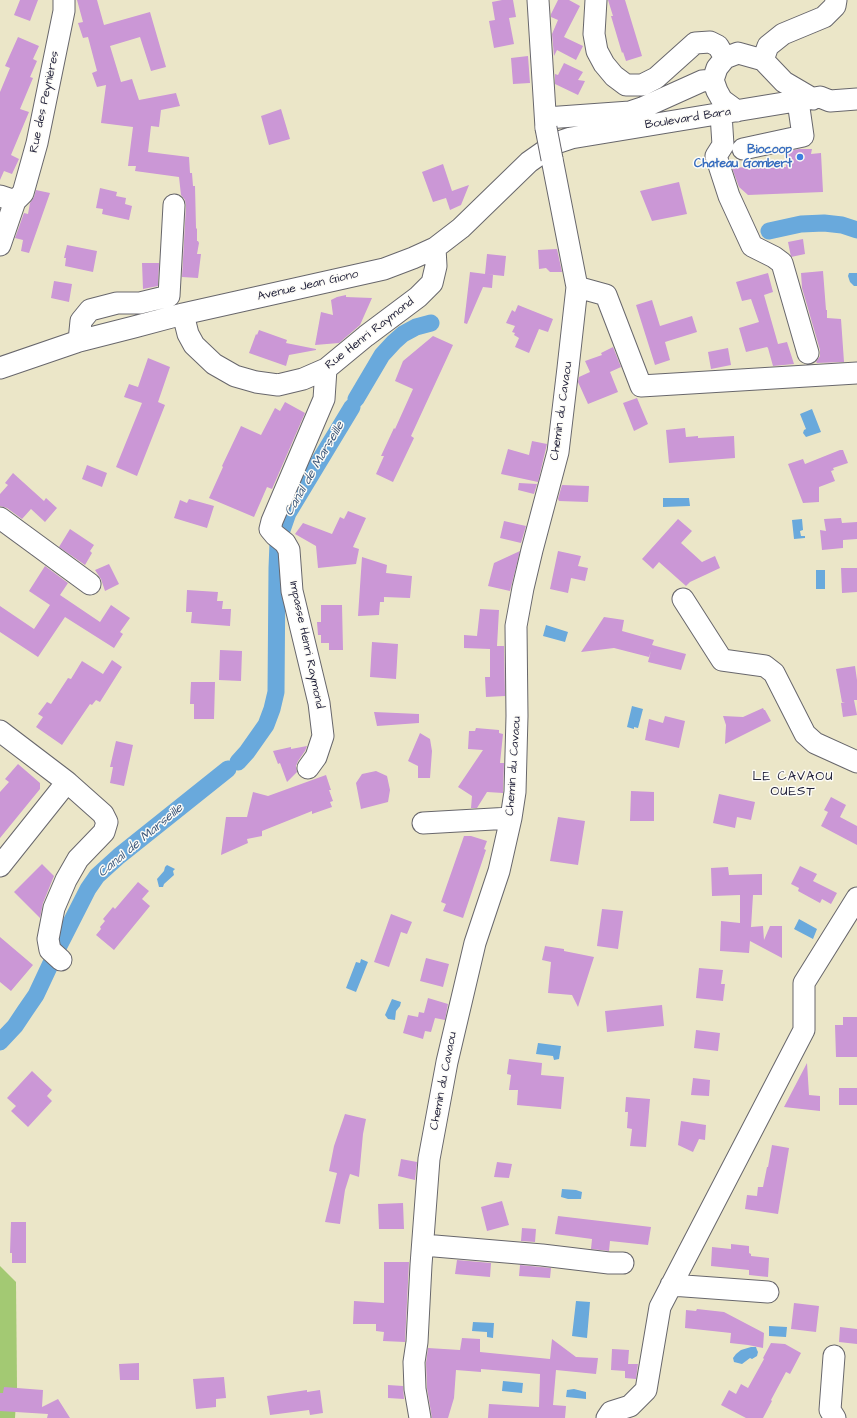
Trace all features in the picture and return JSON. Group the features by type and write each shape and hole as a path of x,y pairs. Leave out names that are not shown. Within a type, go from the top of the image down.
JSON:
{"street":[{"name":"Rue des Peynières","path":"0,245 8,199 23,193 37,143 64,11 64,0"},
{"name":"Chemin du Cavaou","path":"420,1418 415,1389 414,1362 417,1342 422,1245 429,1159 447,1062 475,943 499,871 511,818 515,792 517,716 516,626 530,558 558,452 576,287 550,137 538,0"},
{"path":"596,0 594,34 597,50 604,64 614,76 626,85 642,85 656,78 695,43 710,42 718,46 725,58"},
{"path":"763,60 768,46 783,34 824,17 835,6 836,0"},
{"path":"743,148 803,136 810,99 784,82 763,60 738,53 725,58 717,68 714,80 717,91 729,113 722,145 716,156 729,196 752,246 774,257 782,263 808,353"},
{"path":"550,137 642,108 702,81 714,80"},
{"name":"Boulevard Bara","path":"550,137 571,138 588,134 729,113 810,99 828,91 857,88"},
{"name":"Boulevard Bara","path":"810,99 830,101 857,99"},
{"name":"Avenue Jean Giono","path":"0,368 79,341 182,314 384,269 435,248 461,228 528,162 550,137"},
{"path":"79,341 81,321 90,310 117,303 140,303 169,296 174,205"},
{"name":"Rue Henri Raymond","path":"182,314 188,334 194,345 214,364 235,376 256,382 278,385 303,379 326,369 366,336 418,297 432,283 436,266 435,248"},
{"path":"576,287 606,295 641,386 857,373"},
{"name":"Avenue Jean Giono","path":"0,372 24,360"},
{"name":"Impasse Henri Raymond","path":"308,768 316,757 323,736 319,703 292,591 289,550 270,529 272,521 324,399 326,369"},
{"path":"0,518 90,584"},
{"path":"683,599 722,660 765,666 774,673 805,734 815,743 857,762"},
{"path":"0,731 67,782 103,814 107,822 104,832 78,859 66,880 54,908 48,939 56,955"},
{"path":"0,866 67,782"},
{"path":"423,823 511,818"},
{"path":"607,1418 611,1412 630,1406 646,1390 660,1307 804,1030 804,983 857,899"},
{"path":"422,1245 542,1255 609,1264 623,1263"},
{"path":"671,1284 768,1292"},
{"path":"834,1356 830,1410 835,1418"}],"green space":[{"path":"0,1266 16,1282 17,1387 15,1418 0,1418"}],"water":[{"path":"849,273 857,273 857,286 854,286 850,282 848,276"},
{"path":"812,409 821,432 806,437 803,433 806,429 800,414"},
{"path":"663,498 689,498 690,506 663,507"},
{"path":"802,519 803,530 800,531 801,536 805,536 805,538 794,539 792,520"},
{"path":"816,570 825,570 825,589 816,589"},
{"path":"546,625 568,632 565,642 543,636"},
{"path":"632,706 643,709 638,728 634,727 634,729 627,727"},
{"path":"167,865 175,869 173,871 174,875 164,884 163,887 159,887 157,879"},
{"path":"799,919 817,929 813,939 794,929"},
{"path":"361,959 368,962 356,992 346,988 356,962 360,963"},
{"path":"392,999 401,1002 396,1011 395,1020 388,1019 385,1015"},
{"path":"538,1043 561,1046 559,1059 554,1060 553,1056 536,1054"},
{"path":"562,1189 582,1192 581,1199 568,1199 561,1197"},
{"path":"576,1301 590,1302 587,1338 572,1336"},
{"path":"473,1322 494,1323 493,1338 487,1337 487,1332 472,1331"},
{"path":"769,1326 787,1327 786,1337 769,1336"},
{"path":"756,1347 758,1352 757,1356 752,1359 750,1358 742,1364 734,1362 733,1358 736,1354 741,1350"},
{"path":"503,1381 523,1383 522,1393 502,1391"},
{"path":"574,1389 586,1392 586,1399 566,1397 567,1390"}],"building":[{"path":"20,0 38,0 30,21 14,15"},
{"path":"77,0 97,0 104,25 150,12 166,67 151,71 140,37 110,46 121,82 132,79 139,100 176,93 180,106 161,110 159,127 151,126 148,152 189,157 190,173 192,173 193,186 195,186 196,228 197,241 199,243 197,254 201,254 198,278 182,277 186,206 185,200 181,195 179,177 135,171 136,166 128,166 133,127 101,123 106,85 97,87 92,73 97,71 88,37 83,38 78,23 83,22"},
{"path":"513,0 516,17 509,18 514,44 494,48 489,21 495,20 492,2"},
{"path":"558,0 569,0 580,6 564,37 583,46 576,60 557,50 554,56 552,34 558,20 551,17 551,14"},
{"path":"608,0 625,0 642,56 626,61 623,52 622,53 611,16 613,16"},
{"path":"18,37 39,46 33,59 37,61 30,77 33,78 20,109 29,112 11,155 19,159 12,174 4,171 0,180 0,92 10,68 5,66"},
{"path":"528,56 530,83 513,84 511,58"},
{"path":"564,63 583,72 578,80 585,81 578,95 555,84 555,74 558,75"},
{"path":"281,109 290,139 269,145 261,116"},
{"path":"799,149 812,149 811,154 821,153 823,192 748,195 739,187 732,168 746,167 746,169 786,167 785,152"},
{"path":"443,164 452,191 469,185 461,205 450,210 446,198 433,202 422,172"},
{"path":"679,182 687,214 652,221 640,191"},
{"path":"100,188 117,192 116,196 126,198 125,204 132,206 129,220 102,214 103,209 96,208"},
{"path":"36,190 50,193 29,253 21,251 23,240 15,238 24,213 28,214 30,203"},
{"path":"803,239 805,254 791,257 788,242"},
{"path":"67,245 97,251 93,272 65,266 66,258 64,258"},
{"path":"557,249 562,272 550,272 546,268 539,269 538,250"},
{"path":"487,254 506,256 504,276 485,274"},
{"path":"142,263 159,263 158,286 143,289"},
{"path":"823,271 827,318 841,319 844,362 816,362 820,356 820,350 802,288 801,273"},
{"path":"470,272 493,275 492,288 483,287 467,324 464,323"},
{"path":"768,273 773,292 764,295 778,344 787,342 794,364 773,366 767,347 746,352 739,328 759,322 751,299 742,301 736,282"},
{"path":"54,281 72,284 69,302 51,298"},
{"path":"346,295 346,297 372,298 360,325 339,343 315,345 321,312 333,315 331,300"},
{"path":"652,300 660,326 692,316 697,332 665,342 670,360 655,365 636,305"},
{"path":"518,305 553,319 548,332 539,329 529,353 515,347 519,338 512,332 515,326 506,323 512,310 515,312"},
{"path":"259,330 287,340 286,343 316,350 289,355 286,366 249,353"},
{"path":"433,336 453,345 411,436 414,438 393,482 376,474 384,456 381,456 413,389 395,381 403,361"},
{"path":"613,347 621,367 610,372 618,392 588,404 578,382 579,377 590,372 585,361 602,355 601,353"},
{"path":"728,348 731,365 711,369 708,352"},
{"path":"148,358 170,367 158,402 165,405 137,476 116,467 142,403 124,397 129,384 138,387"},
{"path":"637,398 648,424 634,431 623,403"},
{"path":"285,402 305,413 272,489 267,487 254,517 209,498 241,426 261,435 275,408 280,411"},
{"path":"685,428 686,437 698,436 698,438 734,436 735,458 669,463 666,430"},
{"path":"532,441 547,444 538,482 501,474 508,449 529,455"},
{"path":"843,450 848,463 833,468 834,470 831,471 835,481 819,487 819,502 803,503 788,464 803,459 805,464"},
{"path":"87,465 107,473 102,487 82,479"},
{"path":"13,473 44,501 46,498 57,508 45,522 31,509 22,519 7,508 0,506 0,494 8,485 5,483"},
{"path":"519,483 537,484 534,494 518,490"},
{"path":"562,485 589,486 588,502 559,501 558,499"},
{"path":"189,499 214,506 207,528 174,518 180,500 187,503"},
{"path":"348,511 366,518 353,547 359,549 356,564 318,568 316,546 295,534 303,523 332,534 340,517 344,519"},
{"path":"841,518 842,523 857,522 857,539 843,540 843,548 822,550 820,530 826,531 824,519"},
{"path":"678,519 692,531 681,543 702,562 715,556 720,568 690,582 686,586 659,562 653,569 642,559"},
{"path":"504,521 526,526 521,543 500,538"},
{"path":"70,529 94,545 90,551 92,553 85,565 59,547"},
{"path":"520,551 510,591 488,586 494,563"},
{"path":"558,551 581,556 578,566 588,568 585,581 571,578 568,593 550,589"},
{"path":"362,557 387,565 386,573 412,576 410,598 384,597 384,602 380,602 379,615 358,616"},
{"path":"109,564 119,584 105,591 101,579 95,570"},
{"path":"45,566 68,583 60,595 100,622 111,605 130,618 120,632 123,634 114,648 65,617 38,657 0,632 0,606 34,629 50,605 29,591"},
{"path":"841,568 857,568 857,592 842,593"},
{"path":"187,590 218,592 217,601 223,601 222,609 231,609 230,626 191,623 192,612 186,612"},
{"path":"321,605 342,605 343,650 329,650 329,643 321,643 321,635 318,635 317,622 321,622"},
{"path":"480,609 499,610 497,646 504,646 505,696 486,697 485,677 490,677 490,649 464,648 464,635 477,636"},
{"path":"604,617 624,620 622,631 654,640 652,645 686,654 681,670 648,662 651,651 649,657 614,648 581,652"},
{"path":"372,642 398,644 396,679 370,677"},
{"path":"220,650 242,651 241,681 219,680"},
{"path":"112,660 122,667 100,702 96,700 92,705 90,704 62,745 36,727 43,717 38,714 47,702 51,704 68,678 71,679 82,661 103,674"},
{"path":"855,666 857,700 854,700 857,715 843,717 841,703 845,702 842,702 836,669"},
{"path":"191,682 215,682 214,719 194,719 194,704 190,704"},
{"path":"763,708 771,721 725,744 726,725 723,716 743,717"},
{"path":"374,712 419,714 419,723 377,726"},
{"path":"665,716 685,721 679,748 645,740 649,719 663,723"},
{"path":"476,728 499,730 499,733 503,734 500,763 504,763 503,793 487,792 477,808 471,808 472,796 458,787 483,750 468,749 469,731 475,731"},
{"path":"420,733 430,739 432,751 430,778 418,778 418,766 408,761"},
{"path":"116,741 133,745 124,786 110,783 113,767 110,767"},
{"path":"307,746 296,766 297,772 287,782 280,763 278,764 273,751 291,747 291,749"},
{"path":"18,764 40,783 40,789 0,838 0,792 9,782 5,779"},
{"path":"376,771 387,776 390,790 388,802 361,809 356,783 362,774"},
{"path":"326,775 331,790 329,790 333,801 330,802 332,807 312,814 312,811 262,831 262,836 247,839 248,843 221,855 226,817 247,817 253,792 268,796"},
{"path":"631,791 654,792 654,821 630,821"},
{"path":"719,794 755,802 751,820 737,817 735,828 713,823"},
{"path":"831,797 846,805 840,817 857,826 857,845 821,826 828,812 824,810"},
{"path":"558,817 585,821 578,865 550,861"},
{"path":"464,836 471,836 487,841 484,849 486,850 463,918 443,911 446,904 441,902"},
{"path":"42,864 54,876 43,903 40,918 14,892"},
{"path":"800,866 817,874 813,881 837,893 831,904 822,899 820,903 798,891 799,888 791,884"},
{"path":"728,867 729,875 762,874 762,895 753,895 751,927 763,926 764,940 770,926 782,926 782,958 750,941 749,953 720,951 721,921 740,923 740,895 712,896 711,868"},
{"path":"138,882 149,891 142,899 150,906 114,950 96,935 105,921 103,919 113,907 115,909"},
{"path":"602,909 623,911 618,949 597,946"},
{"path":"391,914 412,922 407,934 401,932 389,967 374,962"},
{"path":"0,937 33,965 11,991 0,982"},
{"path":"545,946 564,949 564,951 594,957 578,1007 572,995 548,993 551,962 542,960"},
{"path":"426,958 449,964 443,987 420,981"},
{"path":"699,968 723,970 721,984 725,984 723,1001 696,998"},
{"path":"428,998 448,1004 445,1020 435,1018 431,1032 425,1031 423,1039 403,1033 408,1015 418,1017 419,1012 424,1013"},
{"path":"662,1005 664,1026 607,1032 605,1011"},
{"path":"843,1017 857,1017 857,1057 836,1057 835,1025 843,1025"},
{"path":"696,1030 720,1033 718,1051 694,1048"},
{"path":"509,1059 542,1063 541,1075 564,1077 561,1109 517,1105 518,1090 509,1090 511,1075 507,1074"},
{"path":"807,1063 809,1095 820,1096 820,1111 784,1107"},
{"path":"32,1071 52,1090 47,1096 52,1101 28,1127 11,1111 16,1106 7,1098"},
{"path":"693,1078 710,1080 709,1096 691,1095"},
{"path":"839,1088 857,1088 857,1105 839,1105"},
{"path":"626,1097 650,1099 646,1147 630,1146 632,1129 627,1128 628,1112 625,1112"},
{"path":"345,1114 366,1119 359,1177 350,1174 345,1190 340,1224 325,1222 337,1173 329,1171 334,1146"},
{"path":"681,1121 706,1125 705,1140 699,1139 693,1152 678,1145"},
{"path":"772,1145 789,1148 778,1214 745,1209 747,1195 757,1196 758,1187 763,1187"},
{"path":"401,1159 417,1162 415,1180 398,1176"},
{"path":"497,1162 512,1164 509,1178 494,1177"},
{"path":"502,1201 509,1225 487,1231 481,1207"},
{"path":"403,1203 404,1229 379,1229 378,1204"},
{"path":"558,1216 651,1227 648,1245 610,1241 609,1251 591,1249 592,1239 555,1234"},
{"path":"11,1222 26,1222 26,1263 12,1263 12,1253 10,1253"},
{"path":"522,1228 536,1229 535,1242 521,1241"},
{"path":"731,1244 749,1246 749,1253 751,1256 769,1258 768,1277 749,1275 749,1270 711,1266 712,1247 731,1249"},
{"path":"457,1260 491,1263 490,1277 455,1274"},
{"path":"384,1262 409,1262 405,1342 383,1341 384,1332 376,1331 376,1324 353,1324 354,1301 384,1303"},
{"path":"520,1265 551,1268 550,1278 519,1276"},
{"path":"794,1303 819,1306 816,1332 791,1329"},
{"path":"697,1309 724,1312 764,1333 763,1348 730,1343 731,1333 685,1328 686,1310 696,1311"},
{"path":"840,1327 857,1329 857,1344 839,1342"},
{"path":"462,1338 480,1339 480,1352 550,1359 552,1339 576,1357 598,1358 596,1374 556,1370 553,1405 566,1406 565,1418 488,1418 489,1404 539,1407 540,1374 481,1369 481,1372 456,1370 454,1398 448,1418 432,1418 427,1388 426,1363 428,1348 460,1350"},
{"path":"771,1343 785,1344 801,1353 790,1374 786,1372 763,1418 746,1418 721,1405 729,1390 736,1394 741,1384 748,1388"},
{"path":"612,1349 629,1350 628,1364 638,1364 636,1379 625,1378 625,1371 611,1370"},
{"path":"139,1363 139,1380 120,1380 119,1364"},
{"path":"224,1377 226,1398 216,1399 216,1407 196,1409 193,1379"},
{"path":"388,1385 403,1386 404,1399 388,1398"},
{"path":"4,1387 43,1390 42,1407 58,1399 70,1418 47,1418 48,1414 0,1411 0,1393 3,1393"},
{"path":"307,1390 307,1392 320,1390 323,1413 310,1415 309,1410 270,1415 267,1396"}],"waterway":[{"name":"Canal de Marseille","path":"769,231 801,224 824,223 842,225 857,230"},
{"name":"Canal de Marseille","path":"356,399 382,355 394,342 403,334 416,327 431,323"},
{"name":"Canal de Marseille","path":"281,533 288,513 352,407"},
{"name":"Canal de Marseille","path":"238,762 266,725 276,692 278,543"},
{"name":"Canal de Marseille","path":"59,946 88,889 97,876 119,856 228,769"},
{"name":"Canal de Marseille","path":"0,1042 15,1026 36,995 51,963"}],"place":[{"name":"Biocoop Chateau Gombert","path":"800,157"}],"district":[{"name":"LE CAVAOU OUEST","path":"793,784"}]}
